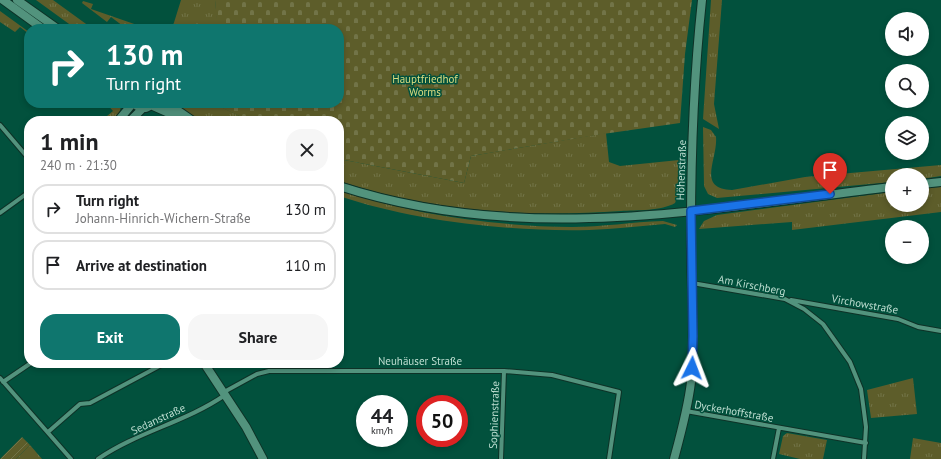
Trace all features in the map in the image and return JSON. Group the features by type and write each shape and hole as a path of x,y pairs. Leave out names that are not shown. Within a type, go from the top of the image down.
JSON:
{"main road":[{"path":"2,0 36,24"},
{"path":"17,0 51,24"},
{"name":"Höhenstraße","path":"674,459 686,411 691,382 693,348 691,211 694,103 702,0"},
{"path":"122,116 129,108"},
{"path":"135,116 143,108"},
{"path":"163,108 178,116"},
{"path":"174,108 186,116"},
{"path":"929,183 941,182"},
{"path":"344,187 409,205 465,214 500,218 579,220 691,211 885,188"},
{"path":"207,368 246,427 263,459"}],"street":[{"path":"0,125 24,153"},
{"path":"0,213 24,196"},
{"name":"Am Kirschberg","path":"692,283 785,299 804,309 823,324 850,362 856,374 863,401 866,443 864,459"},
{"name":"Virchowstraße","path":"785,299 898,319 918,327 941,331"},
{"path":"24,367 2,380 71,459"},
{"path":"48,432 80,404 90,403 156,368"},
{"name":"Neuhäuser Straße","path":"225,394 257,374 269,371 504,371 552,375 619,392 609,459"},
{"name":"Sophienstraße","path":"501,459 504,371"},
{"name":"Sedanstraße","path":"98,459 150,432 207,406 225,394"},
{"name":"Dyckerhoffstraße","path":"686,411 866,443"},
{"name":"Dyckerhoffstraße","path":"773,459 779,428"}],"green space":[{"path":"36,0 53,0 86,24 69,24"},
{"path":"181,0 215,0 217,24 174,24"},
{"name":"Hauptfriedhof Worms","path":"215,0 692,0 685,54 680,123 471,156 464,183 344,160 344,116 239,116 222,108 344,108 344,24 217,24"},
{"path":"711,0 722,0 714,104 719,129 703,119"},
{"path":"83,1 93,4 91,9 134,24 120,24 111,17 107,22 82,3"},
{"path":"0,11 24,28 24,30 20,27 15,32 0,22"},
{"path":"110,108 121,108 118,116 107,116 113,111"},
{"path":"180,108 223,108 240,116 193,116"},
{"path":"703,127 711,130 716,137 716,146 711,171 712,179 715,184 721,188 732,190 805,177 885,170 885,183 717,198 708,194 704,186"},
{"path":"606,133 609,162 620,166 679,160 678,195 675,203 670,206 656,209 585,213 514,212 443,206 373,191 344,182 344,160 464,183 471,156"},
{"path":"941,165 941,176 929,178 929,168 907,168"},
{"path":"941,187 941,212 792,230 792,222 699,229 704,221 717,215 885,193 885,212 929,212 929,188"},
{"path":"344,192 396,206 454,218 513,224 572,227 663,221 677,225 675,227 665,224 589,230 495,227 430,218 368,205 344,198"},
{"path":"913,378 917,414 871,418 867,390"},
{"path":"787,433 827,440 823,459 800,459 779,454 783,436"},
{"path":"22,437 30,445 16,459 0,459"},
{"path":"913,438 941,443 941,459 910,459"},
{"path":"30,445 42,459 16,459"}],"route":[{"path":"692,368 693,336 691,211 830,194"}]}
